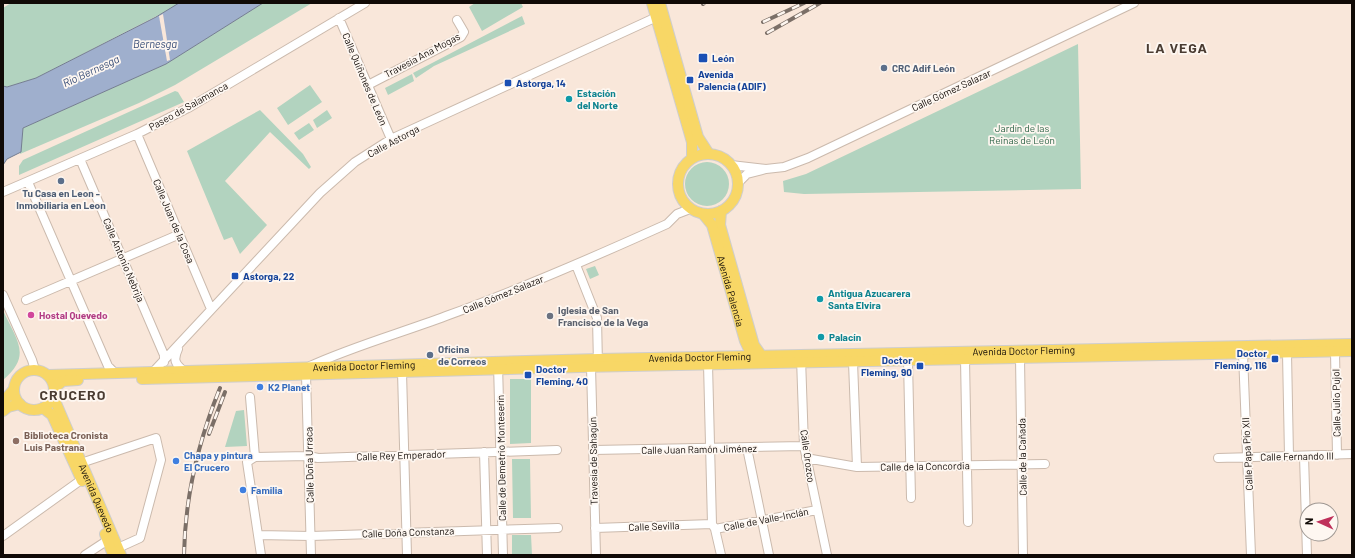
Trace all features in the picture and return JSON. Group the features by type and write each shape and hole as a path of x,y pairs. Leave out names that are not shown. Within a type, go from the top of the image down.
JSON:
{"main road":[{"path":"652,3 660,16 698,137 709,154"},
{"path":"660,3 660,16 692,142 692,158"},
{"path":"709,154 717,155 731,165 737,176 738,182 734,199 721,211 703,214 690,209 683,201 678,185 682,169 692,158 709,154"},
{"name":"Avenida Palencia","path":"721,211 720,225 754,345 756,351 764,360"},
{"name":"Avenida Palencia","path":"703,214 712,225 744,341 752,356"},
{"path":"736,356 743,348 744,341"},
{"name":"Avenida Doctor Fleming","path":"54,392 68,380 308,371 596,364 708,364 764,360 1352,344"},
{"name":"Avenida Doctor Fleming","path":"801,359 853,362 1352,351"},
{"name":"Avenida Doctor Fleming","path":"596,364 736,356 752,356 764,360"},
{"name":"Avenida Doctor Fleming","path":"48,375 184,371 402,372 498,366"},
{"path":"35,370 48,375 54,392 49,404 43,408 28,409 20,404 15,396 14,389 21,374 35,370"},
{"path":"3,402 14,389"},
{"name":"Avenida Quevedo","path":"54,392 110,539"},
{"path":"3,411 8,407 20,404"},
{"name":"Avenida Quevedo","path":"43,408 52,415 81,480 118,553"}],"street":[{"name":"Paseo de Salamanca","path":"3,192 137,134 190,107 365,3"},
{"name":"Calle Gómez Salazar","path":"738,182 747,174 766,169 784,167 808,158 1134,3"},
{"name":"Calle Astorga","path":"153,372 164,362 211,308 335,179 355,162 391,139 660,16"},
{"name":"Calle Quiñones de León","path":"339,18 391,139"},
{"name":"Travesía Ana Mogas","path":"368,85 461,37 464,32 457,20"},
{"name":"Calle Juan de la Cosa","path":"137,134 211,308"},
{"name":"Calle Antonio Nebrija","path":"80,159 124,257 164,355 164,362"},
{"name":"Calle Gómez Salazar","path":"731,165 766,169"},
{"path":"28,182 108,366 115,373"},
{"name":"Calle Gómez Salazar","path":"308,371 330,357 446,316 576,265 667,224 677,214 690,209"},
{"path":"26,300 180,234"},
{"name":"Travesía de Sahagún","path":"576,265 597,318 593,450 596,555"},
{"path":"3,295 35,370"},
{"name":"Calle Astorga","path":"183,340 174,357 176,365 184,371"},
{"name":"Calle Julio Pujol","path":"1335,352 1337,455"},
{"path":"1287,353 1289,456"},
{"name":"Calle Papa Pío XII","path":"1243,354 1251,555"},
{"name":"Calle de la Cañada","path":"1020,358 1023,555"},
{"name":"Calle Orozco","path":"801,359 804,446 827,555"},
{"path":"965,359 968,522"},
{"path":"908,360 911,498"},
{"path":"853,362 856,467"},
{"path":"708,364 714,526 721,555"},
{"name":"Calle de Demetrio Monteserín","path":"498,366 503,555"},
{"name":"Calle Doña Urraca","path":"308,371 311,555"},
{"path":"402,372 407,555"},
{"path":"250,397 255,457 247,462 261,555"},
{"path":"81,463 156,438 161,460 140,538 118,553"},
{"name":"Calle Juan Ramón Jiménez","path":"593,450 710,449 804,446"},
{"path":"747,448 769,555"},
{"name":"Calle Rey Emperador","path":"255,457 309,456 318,458 557,450"},
{"name":"Calle de Demetrio Monteserín","path":"484,452 487,555"},
{"name":"Calle Fernando III","path":"1218,458 1352,454"},
{"path":"1304,456 1307,555"},
{"name":"Calle de la Concordia","path":"806,458 856,467 1046,464"},
{"path":"3,536 81,480"},
{"name":"Calle de Valle-Inclán","path":"714,526 762,520 817,510"},
{"name":"Calle Sevilla","path":"595,528 714,526"},
{"name":"Calle Doña Constanza","path":"258,535 311,536 558,528"},
{"path":"85,555 110,539"}],"green space":[{"path":"11,3 182,3 36,78 7,87 3,86 3,8"},
{"path":"263,3 312,3 175,85 139,103 20,154 23,128 166,64"},
{"path":"475,3 521,3 523,7 482,31 469,7"},
{"path":"522,16 525,24 434,66 416,78 413,73"},
{"name":"Jardín de las Reinas de León","path":"1078,44 1081,189 804,194 784,192 783,181 806,174"},
{"path":"412,74 414,81 388,95 385,88"},
{"path":"310,85 322,102 288,125 277,108"},
{"path":"175,91 178,92 184,102 19,175 19,166 23,160"},
{"path":"260,110 303,154 311,167 309,169 270,132 225,181 267,225 240,254 232,237 224,240 187,151"},
{"path":"327,110 332,118 317,128 313,120"},
{"path":"309,123 314,130 299,140 294,133"},
{"path":"703,162 711,162 716,163 723,168 728,175 728,193 723,200 716,205 703,206 695,203 688,196 685,188 685,180 688,172 695,165"},
{"path":"595,266 599,275 590,279 586,269"},
{"path":"3,310 17,339 20,355 12,371 3,380"},
{"path":"510,379 531,379 531,443 510,444"},
{"path":"244,410 247,446 225,447 236,411"},
{"path":"512,459 530,459 531,518 513,518"},
{"path":"512,535 531,535 532,555 512,555"}],"water":[{"name":"Bernesga","path":"179,3 263,3 166,64 23,128 21,152 7,159 3,165 3,86 7,87 36,78 156,17"}],"pier":[{"path":"163,14 170,60 167,61 159,16"}],"railway":[{"path":"763,22 804,3"},
{"path":"767,33 820,3"},
{"path":"184,555 187,512 194,470 205,429 220,388"},
{"path":"209,434 225,392"}],"place":[{"name":"León","path":"703,58"},
{"name":"CRC Adif León","path":"884,68"},
{"name":"Avenida Palencia (ADIF)","path":"690,80"},
{"name":"Astorga, 14","path":"508,83"},
{"name":"Estación del Norte","path":"569,99"},
{"name":"Tu Casa en Leon - Inmobiliaria en Leon","path":"61,181"},
{"name":"Astorga, 22","path":"235,276"},
{"name":"Antigua Azucarera Santa Elvira","path":"820,299"},
{"name":"Hostal Quevedo","path":"31,315"},
{"name":"Iglesia de San Francisco de la Vega","path":"550,316"},
{"name":"Palacín","path":"821,337"},
{"name":"Oficina de Correos","path":"430,355"},
{"name":"Doctor Fleming, 116","path":"1275,359"},
{"name":"Doctor Fleming, 90","path":"920,366"},
{"name":"Doctor Fleming, 40","path":"528,375"},
{"name":"K2 Planet","path":"260,387"},
{"name":"Biblioteca Cronista Luis Pastrana","path":"16,441"},
{"name":"Chapa y pintura El Crucero","path":"176,461"},
{"name":"Familia","path":"243,490"}],"district":[{"name":"LA VEGA","path":"1177,48"},
{"name":"CRUCERO","path":"73,395"}],"water label":[{"name":"Río Bernesga","path":"91,71"}]}
